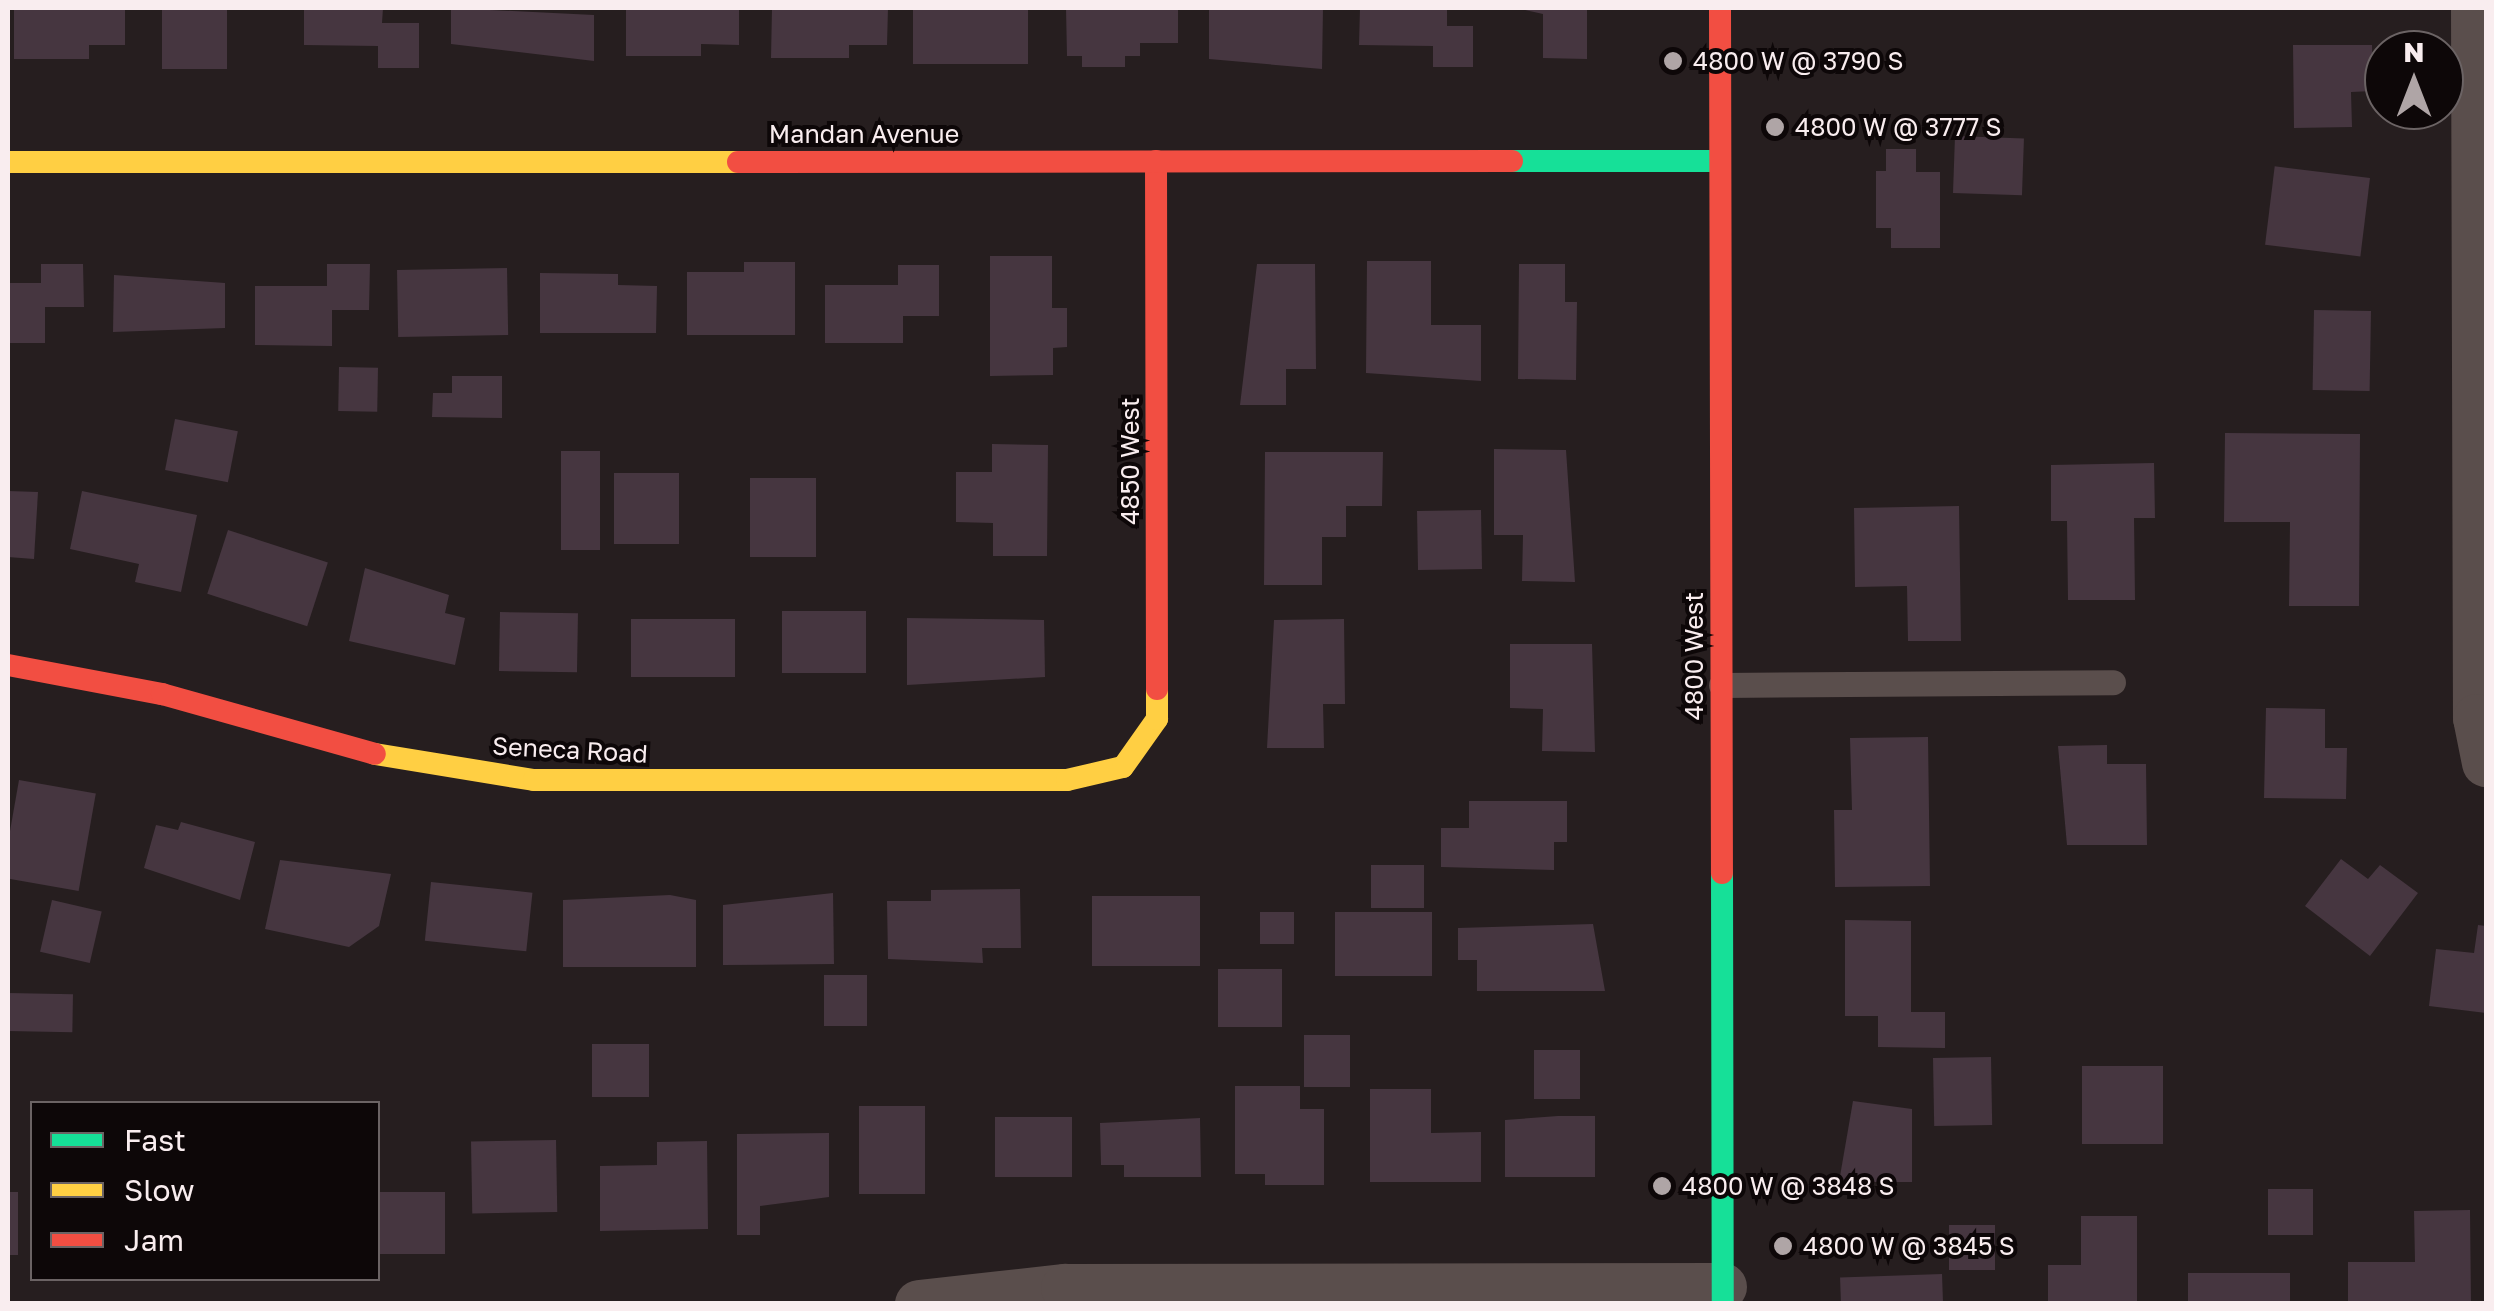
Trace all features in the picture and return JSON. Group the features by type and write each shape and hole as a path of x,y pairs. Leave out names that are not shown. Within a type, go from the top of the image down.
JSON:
{"street":[{"name":"4800 West","path":"1720,8 1723,1295"},
{"path":"2475,8 2477,718 2486,763"},
{"name":"4850 West","path":"1138,756 1156,719 1159,661 1156,161"},
{"name":"Mandan Avenue","path":"8,162 1720,161"},
{"name":"Seneca Road","path":"8,665 162,694 355,751 534,780 1067,780 1138,756"},
{"path":"920,1304 1064,1288 1723,1295"}],"lane":[{"path":"1721,685 2113,682"}],"building":[{"path":"14,8 125,8 125,45 89,45 89,59 14,59"},
{"path":"162,8 227,8 227,69 162,69"},
{"path":"304,8 383,8 382,23 419,23 419,68 378,68 378,46 304,45"},
{"path":"451,8 594,15 594,61 451,44"},
{"path":"626,8 739,8 739,45 701,44 701,56 626,56"},
{"path":"772,8 888,8 887,45 849,45 849,58 771,58"},
{"path":"913,8 1028,8 1028,64 913,64"},
{"path":"1066,8 1178,8 1178,43 1140,43 1140,56 1125,56 1125,67 1082,67 1082,56 1067,56"},
{"path":"1209,8 1323,8 1322,69 1209,59"},
{"path":"1360,8 1447,8 1447,26 1473,26 1473,67 1433,67 1433,46 1359,45"},
{"path":"1516,8 1587,9 1587,59 1543,58 1543,14"},
{"path":"2293,45 2364,45 2364,91 2351,92 2352,127 2294,128"},
{"path":"1955,136 2024,138 2022,195 1953,193"},
{"path":"1886,149 1916,149 1916,172 1940,172 1940,248 1891,248 1891,228 1876,228 1876,171 1886,171"},
{"path":"2275,166 2370,178 2360,256 2265,245"},
{"path":"990,256 1052,256 1052,308 1067,308 1067,347 1053,348 1053,375 990,376"},
{"path":"1367,261 1431,261 1431,325 1481,325 1481,381 1366,373"},
{"path":"744,262 795,262 795,335 687,335 687,272 744,272"},
{"path":"41,264 83,264 84,307 45,307 45,343 8,343 8,283 41,283"},
{"path":"327,264 370,264 369,310 332,310 332,346 255,345 255,286 327,286"},
{"path":"1257,264 1315,264 1316,369 1286,369 1286,405 1240,405"},
{"path":"1519,264 1565,264 1565,302 1577,302 1576,380 1518,379"},
{"path":"898,265 939,265 939,316 903,316 903,343 825,343 825,285 898,285"},
{"path":"507,268 508,335 398,337 397,270"},
{"path":"540,273 618,274 618,285 657,286 656,333 540,333"},
{"path":"114,275 225,283 225,328 113,332"},
{"path":"2314,310 2371,311 2370,391 2313,390"},
{"path":"339,367 378,368 377,412 338,411"},
{"path":"452,376 502,376 502,418 432,417 433,393 452,393"},
{"path":"175,419 238,431 228,482 165,470"},
{"path":"2225,433 2360,434 2359,606 2289,606 2290,522 2224,522"},
{"path":"992,444 1048,445 1047,556 993,556 993,523 956,522 956,472 992,472"},
{"path":"1494,449 1566,450 1575,582 1522,581 1523,535 1494,535"},
{"path":"561,451 600,451 600,550 561,550"},
{"path":"1265,452 1383,452 1382,506 1346,506 1346,537 1322,537 1322,585 1264,585"},
{"path":"2154,463 2155,518 2134,518 2135,600 2068,600 2067,521 2051,521 2051,465"},
{"path":"614,473 679,473 679,544 614,544"},
{"path":"750,478 816,478 816,557 750,557"},
{"path":"8,491 38,492 34,559 8,557"},
{"path":"82,491 197,515 181,592 135,582 139,564 70,549"},
{"path":"1959,506 1961,641 1908,641 1907,586 1855,587 1854,508"},
{"path":"1481,510 1482,569 1418,570 1417,511"},
{"path":"228,530 328,562 307,626 207,594"},
{"path":"365,568 449,595 445,613 465,618 455,665 349,641"},
{"path":"782,611 866,611 866,673 782,673"},
{"path":"500,612 578,613 577,672 499,671"},
{"path":"907,618 1044,620 1045,677 907,685"},
{"path":"631,619 735,619 735,677 631,677"},
{"path":"1344,619 1345,704 1323,704 1324,748 1267,748 1274,620"},
{"path":"1510,644 1592,644 1595,752 1542,751 1543,709 1510,708"},
{"path":"2266,708 2325,709 2325,748 2347,748 2346,799 2264,798"},
{"path":"1928,737 1930,886 1835,887 1834,810 1852,810 1850,738"},
{"path":"2107,745 2107,764 2146,764 2147,845 2067,845 2058,746"},
{"path":"19,780 96,794 79,891 8,879 8,842"},
{"path":"1469,801 1567,801 1567,842 1554,842 1554,870 1441,867 1441,828 1469,828"},
{"path":"181,822 255,842 240,900 144,868 156,825 178,830"},
{"path":"2341,859 2368,879 2380,865 2418,893 2370,956 2305,906"},
{"path":"280,860 391,874 379,926 349,947 265,929"},
{"path":"1371,865 1424,865 1424,908 1371,908"},
{"path":"431,882 532,893 526,951 425,941"},
{"path":"1020,889 1021,948 982,948 983,963 888,959 887,901 931,901 931,890"},
{"path":"833,893 834,964 723,965 723,905"},
{"path":"670,895 696,900 696,967 563,967 563,900"},
{"path":"1092,896 1200,896 1200,966 1092,966"},
{"path":"52,900 102,911 90,963 40,952"},
{"path":"1260,912 1294,912 1294,944 1260,944"},
{"path":"1335,912 1432,912 1432,976 1335,976"},
{"path":"1845,920 1911,921 1911,1012 1945,1012 1945,1048 1878,1047 1878,1016 1845,1016"},
{"path":"1593,924 1605,991 1477,991 1477,960 1458,960 1458,928"},
{"path":"2478,925 2486,926 2486,1013 2429,1006 2436,949 2474,953"},
{"path":"1218,969 1282,969 1282,1027 1218,1027"},
{"path":"824,975 867,975 867,1026 824,1026"},
{"path":"8,993 73,994 72,1032 8,1031"},
{"path":"1304,1035 1350,1035 1350,1087 1304,1087"},
{"path":"592,1044 649,1044 649,1097 592,1097"},
{"path":"1534,1050 1580,1050 1580,1099 1534,1099"},
{"path":"1991,1057 1992,1125 1934,1126 1933,1058"},
{"path":"2082,1066 2163,1066 2163,1144 2082,1144"},
{"path":"1235,1086 1300,1086 1300,1109 1324,1109 1324,1185 1265,1185 1265,1174 1235,1174"},
{"path":"1370,1089 1431,1089 1431,1133 1481,1132 1481,1182 1370,1182"},
{"path":"1853,1101 1912,1109 1912,1182 1839,1182"},
{"path":"859,1106 925,1106 925,1194 859,1194"},
{"path":"1595,1116 1595,1177 1505,1177 1505,1120"},
{"path":"995,1117 1072,1117 1072,1177 995,1177"},
{"path":"1200,1118 1201,1177 1124,1177 1124,1165 1101,1165 1100,1123"},
{"path":"829,1133 829,1197 760,1206 760,1235 737,1235 737,1134"},
{"path":"556,1140 557,1212 472,1213 471,1141"},
{"path":"707,1141 708,1229 600,1231 600,1166 657,1165 657,1142"},
{"path":"2268,1189 2313,1189 2313,1235 2268,1235"},
{"path":"8,1192 18,1192 18,1255 8,1255"},
{"path":"380,1192 445,1192 445,1254 380,1254"},
{"path":"2470,1210 2471,1304 2348,1304 2348,1262 2415,1262 2414,1211"},
{"path":"2081,1216 2137,1216 2137,1304 2048,1304 2048,1265 2081,1265"},
{"path":"1949,1225 1995,1225 1995,1270 1949,1270"},
{"path":"2188,1273 2290,1273 2290,1304 2188,1304"},
{"path":"1942,1274 1943,1304 1841,1304 1840,1278"}],"traffic: fast":[{"path":"1512,161 1720,161"},
{"path":"1722,873 1723,1304"}],"traffic: slow":[{"path":"8,162 738,162"},
{"path":"375,754 534,780 1067,780 1123,767 1157,719 1157,689"}],"traffic: jam":[{"path":"1720,8 1722,873"},
{"path":"1156,161 1157,689"},
{"path":"738,162 1512,161"},
{"path":"8,665 162,694 375,754"}],"place":[{"name":"4800 W @ 3790 S","path":"1673,61"},
{"name":"4800 W @ 3777 S","path":"1775,127"},
{"name":"4800 W @ 3848 S","path":"1662,1186"},
{"name":"4800 W @ 3845 S","path":"1783,1246"}]}
